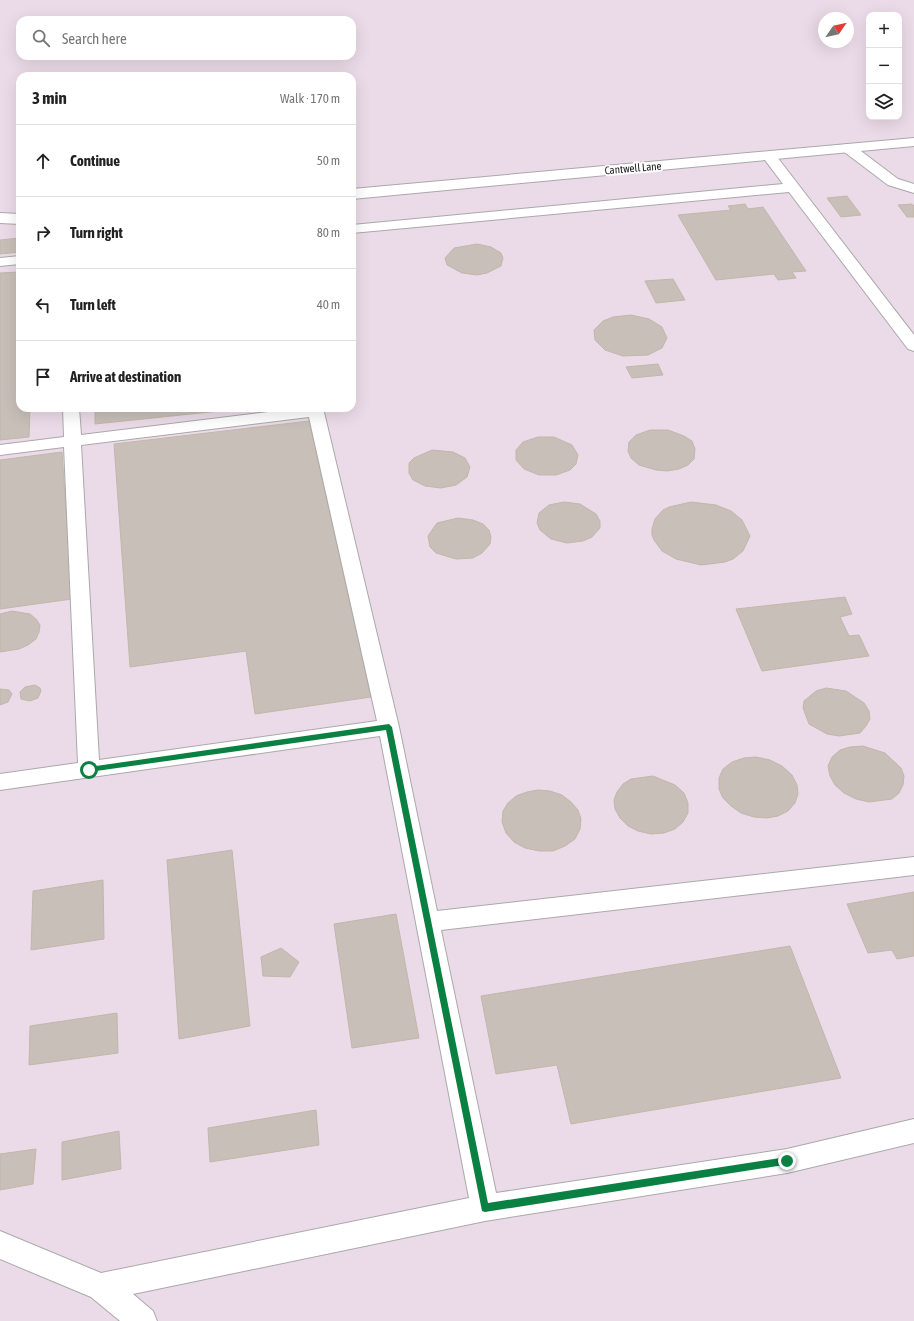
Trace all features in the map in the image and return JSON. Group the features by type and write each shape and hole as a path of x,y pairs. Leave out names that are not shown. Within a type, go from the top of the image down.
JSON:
{"street":[{"name":"Cantwell Lane","path":"356,194 914,142"},
{"path":"0,218 16,219"}],"lane":[{"path":"848,148 893,182 914,189"},
{"path":"769,156 914,346"},
{"path":"356,229 793,187"},
{"path":"0,262 16,260"},
{"path":"71,412 89,770"},
{"path":"0,450 293,412"},
{"path":"317,412 389,727 485,1208"},
{"path":"0,782 389,727"},
{"path":"428,922 914,866"},
{"path":"101,1287 485,1208 787,1161 914,1131"},
{"path":"0,1245 101,1287 143,1321"}],"shaded area":[{"path":"0,0 914,0 914,1321 0,1321"}],"building":[{"path":"847,196 861,215 841,217 827,198"},
{"path":"745,204 748,209 763,207 806,271 792,272 796,278 778,280 774,274 716,280 678,215 731,210 728,206"},
{"path":"912,204 914,206 914,217 907,217 898,205"},
{"path":"16,238 16,252 0,254 0,240"},
{"path":"477,244 491,247 501,253 503,258 501,266 487,273 477,275 462,273 447,265 445,258 454,248"},
{"path":"16,272 16,412 30,412 29,437 0,440 0,273"},
{"path":"673,279 685,300 656,303 645,281"},
{"path":"631,315 649,319 662,327 667,338 662,348 648,355 623,356 605,350 595,340 594,330 603,321 613,317"},
{"path":"658,364 663,375 632,378 626,367"},
{"path":"95,412 210,412 95,424"},
{"path":"309,421 371,697 255,714 246,651 130,667 114,444"},
{"path":"650,430 668,430 684,436 692,441 695,449 694,459 688,465 679,469 667,471 656,470 639,465 631,458 628,451 629,442 636,435"},
{"path":"538,437 554,437 572,445 578,455 576,464 570,470 556,475 539,475 524,469 516,460 516,450 523,442"},
{"path":"432,450 453,452 465,458 470,467 467,477 456,485 441,488 425,486 413,480 409,473 409,463 414,458"},
{"path":"62,452 72,599 0,609 0,460"},
{"path":"564,502 580,504 596,514 600,521 600,528 592,537 583,541 567,543 551,539 540,530 537,523 539,513 549,505"},
{"path":"691,502 716,505 731,511 742,520 750,536 743,551 733,559 725,562 701,565 676,559 662,551 652,535 655,519 663,510 669,507"},
{"path":"458,518 473,520 483,524 489,530 491,537 490,544 482,553 473,558 456,559 436,553 430,547 428,536 437,523"},
{"path":"845,597 852,614 840,617 849,636 859,635 869,656 762,671 736,609"},
{"path":"12,611 30,614 40,625 39,632 36,639 28,645 19,649 0,652 0,614"},
{"path":"35,685 40,688 41,691 38,698 30,701 21,699 20,692 25,687"},
{"path":"826,688 846,691 864,703 869,711 870,719 860,733 839,736 827,734 809,724 803,708 804,701 816,691"},
{"path":"0,689 9,690 12,694 8,702 0,705"},
{"path":"863,746 885,753 901,768 904,776 903,785 899,793 892,799 869,802 856,799 844,793 835,785 830,776 828,766 832,757 840,750 850,747"},
{"path":"756,757 770,760 782,766 792,775 797,785 798,794 795,803 788,811 778,816 767,818 754,817 741,813 723,798 719,789 719,778 723,769 732,762 744,758"},
{"path":"653,776 675,785 684,793 688,803 688,813 683,822 675,829 664,833 651,834 638,831 628,826 620,818 615,809 614,800 617,792 623,784 631,779"},
{"path":"538,790 550,791 562,795 578,810 581,819 580,829 575,839 565,846 553,851 539,851 525,848 514,842 506,833 502,822 503,811 508,803 516,796"},
{"path":"232,850 250,1026 179,1039 167,860"},
{"path":"103,880 104,939 31,950 33,891"},
{"path":"914,892 914,956 897,959 892,950 868,953 847,904"},
{"path":"396,914 419,1038 352,1048 334,924"},
{"path":"790,946 841,1078 571,1124 557,1065 496,1074 481,996"},
{"path":"281,948 299,962 290,977 263,976 261,957"},
{"path":"117,1013 118,1053 29,1065 30,1026"},
{"path":"316,1110 319,1145 210,1162 208,1128"},
{"path":"119,1131 121,1169 62,1180 62,1142"},
{"path":"36,1149 33,1184 0,1190 0,1154"}],"route":[{"path":"89,770 389,727 485,1208 787,1161"}]}
